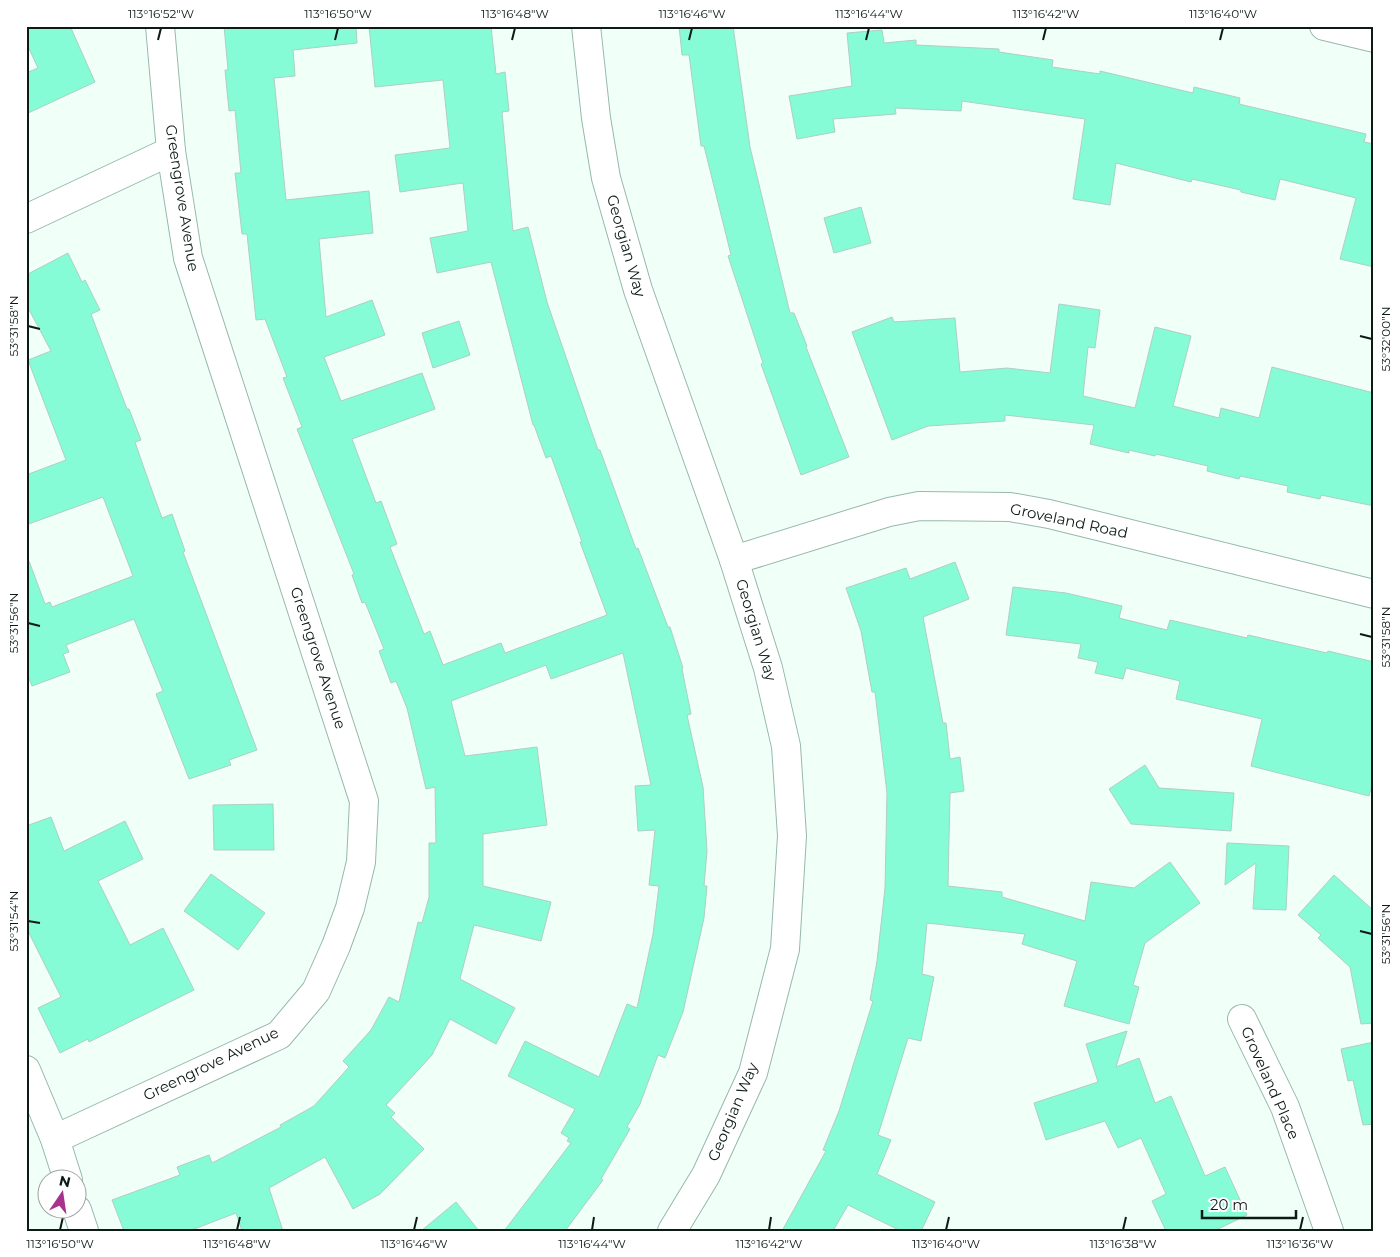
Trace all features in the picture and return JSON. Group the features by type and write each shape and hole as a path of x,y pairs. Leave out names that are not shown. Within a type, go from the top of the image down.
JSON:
{"street":[{"name":"Greengrove Avenue","path":"54,1139 279,1035 316,991 350,908 361,862 364,801 188,258 172,150 160,26"},
{"name":"Georgian Way","path":"586,26 596,118 606,178 638,290 734,560 768,668 786,746 792,836 785,949 753,1073 706,1175 672,1231"},
{"path":"1324,26 1374,38"},
{"path":"26,219 172,150"},
{"name":"Groveland Road","path":"734,560 889,512 919,506 1010,507 1049,514 1374,594"},
{"name":"Groveland Place","path":"1242,1019 1285,1107 1329,1231"},
{"path":"26,1070 65,1170"}],"building":[{"path":"26,26 70,26 95,82 26,114 26,73 38,68 26,42"},
{"path":"224,26 356,26 357,43 293,50 295,76 274,78 286,200 369,191 373,233 319,239 326,317 372,300 385,335 324,357 341,401 422,373 435,409 352,439 376,503 381,501 397,544 390,547 424,634 430,631 443,665 501,643 505,653 607,615 551,456 546,458 533,425 491,262 437,273 430,238 468,231 463,183 400,192 395,155 450,148 443,80 375,87 369,26 491,26 496,74 505,72 509,111 502,112 513,231 528,227 547,302 598,450 600,450 636,549 638,548 668,627 670,627 683,668 691,714 687,715 703,787 707,851 704,886 707,886 704,918 683,1012 665,1058 658,1055 640,1104 627,1127 630,1129 601,1179 603,1180 565,1231 504,1231 571,1143 567,1141 569,1138 561,1133 575,1109 508,1076 525,1041 599,1077 627,1004 637,1008 653,934 659,886 649,885 655,830 638,831 635,786 651,785 623,653 551,679 546,665 451,701 465,756 537,747 547,825 483,834 483,886 551,902 541,941 474,925 460,979 515,1008 496,1044 450,1019 432,1055 386,1105 395,1113 391,1117 424,1149 380,1194 353,1209 325,1157 269,1188 283,1231 242,1231 236,1213 189,1231 124,1231 112,1200 180,1175 177,1167 209,1155 212,1163 281,1127 280,1125 314,1106 349,1067 343,1061 371,1030 389,997 399,1002 418,922 422,923 429,897 429,843 436,843 435,787 426,789 407,708 396,681 391,683 379,651 384,649 365,602 362,603 352,575 354,574 297,429 302,427 283,378 287,377 265,319 256,320 247,234 242,234 235,173 241,173 235,110 229,111 225,70 228,70"},
{"path":"679,26 733,26 750,147 790,313 794,313 849,457 801,475 761,364 763,363 728,256 731,255 704,146 701,146 689,55 682,55"},
{"path":"882,30 884,43 916,40 916,45 999,49 999,52 1053,60 1052,67 1100,74 1100,71 1193,93 1194,87 1240,98 1239,104 1366,134 1364,142 1374,144 1374,267 1340,259 1356,198 1280,179 1275,200 1241,192 1241,190 1192,179 1191,182 1116,163 1110,205 1073,199 1085,119 962,101 961,111 895,108 896,114 833,119 835,132 797,139 789,96 852,86 847,33"},
{"path":"861,207 871,243 834,253 824,218"},
{"path":"68,253 82,282 85,280 100,310 91,314 127,409 129,409 141,440 135,442 145,471 162,518 172,514 185,551 183,552 257,750 229,760 231,765 189,779 156,694 163,691 134,619 66,645 69,652 63,654 70,672 32,686 26,671 26,562 29,561 45,604 50,602 52,607 133,576 103,497 26,525 26,475 66,460 28,360 51,351 26,304 26,275"},
{"path":"1059,304 1100,310 1095,348 1088,347 1083,396 1135,408 1155,327 1191,336 1173,406 1219,418 1221,408 1259,418 1272,367 1374,393 1374,506 1321,495 1320,499 1287,492 1288,486 1240,476 1239,479 1207,471 1208,466 1156,454 1155,456 1129,450 1129,453 1090,444 1094,425 1005,415 1005,421 928,426 892,440 852,332 892,317 894,322 955,318 960,372 1007,368 1050,373"},
{"path":"459,321 470,355 433,368 422,333"},
{"path":"955,562 969,599 923,617 943,723 946,723 950,759 960,757 964,791 950,793 948,886 1002,892 1002,897 1085,921 1091,882 1134,888 1170,862 1200,903 1145,943 1133,985 1139,987 1129,1024 1064,1006 1077,961 1022,944 1025,934 927,923 922,974 934,977 921,1041 908,1038 878,1135 891,1140 877,1174 935,1202 921,1231 901,1231 848,1205 833,1231 782,1231 826,1151 823,1150 839,1111 873,1001 870,1000 877,961 885,888 887,793 875,692 872,692 861,631 846,588 906,568 910,579"},
{"path":"1013,587 1066,593 1122,606 1119,618 1167,630 1170,620 1247,638 1248,635 1374,662 1374,776 1369,796 1251,766 1262,719 1176,699 1180,681 1126,668 1123,679 1095,673 1098,662 1078,658 1081,644 1006,635"},
{"path":"1145,765 1159,788 1234,793 1231,831 1131,824 1109,789"},
{"path":"273,804 274,850 214,850 213,805"},
{"path":"51,817 64,851 125,821 143,859 98,881 130,945 163,928 194,990 89,1042 88,1039 60,1053 38,1008 61,997 26,927 26,826"},
{"path":"1227,843 1289,846 1286,910 1253,909 1256,863 1225,885"},
{"path":"211,874 265,913 238,950 184,911"},
{"path":"1334,875 1374,911 1374,1023 1361,1024 1350,967 1318,938 1321,935 1298,915"},
{"path":"1127,1031 1116,1067 1139,1058 1155,1103 1171,1096 1205,1176 1225,1167 1247,1215 1214,1231 1166,1231 1152,1201 1166,1194 1141,1138 1118,1148 1105,1121 1046,1140 1034,1103 1098,1082 1086,1044"},
{"path":"1374,1042 1374,1124 1363,1125 1353,1080 1348,1081 1341,1049"},
{"path":"456,1202 479,1231 421,1231"}]}
